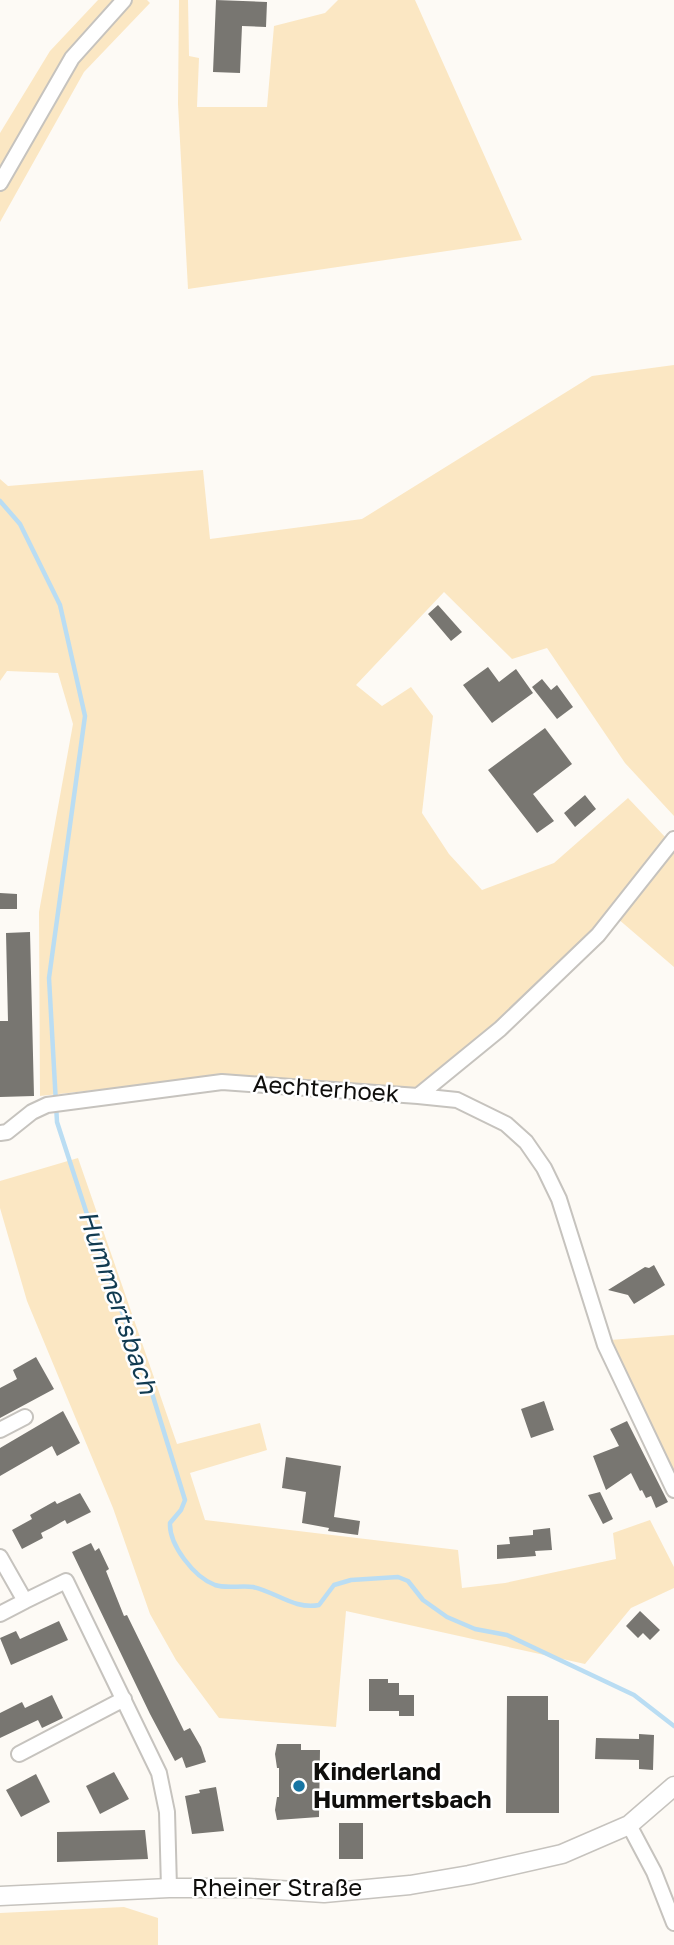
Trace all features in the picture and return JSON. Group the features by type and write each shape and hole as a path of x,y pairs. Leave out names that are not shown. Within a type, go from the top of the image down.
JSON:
{"street":[{"path":"0,183 72,58 124,0"},
{"name":"Aechterhoek","path":"4,1132 47,1105 222,1082 418,1096 500,1029 598,935 674,839"},
{"path":"418,1096 457,1100 506,1124 526,1142 544,1168 559,1199 605,1345 674,1490"},
{"path":"0,1430 25,1417"},
{"path":"0,1557 25,1601"},
{"path":"0,1615 66,1581 159,1773 167,1812 169,1888"},
{"path":"19,1754 124,1699"},
{"name":"Rheiner Straße","path":"0,1896 169,1888 248,1888 324,1893 410,1885 562,1854 629,1825 674,1786"},
{"path":"629,1825 654,1872 674,1923"}],"shaded area":[{"path":"98,0 147,0 150,3 84,72 0,222 0,133 50,51"},
{"path":"179,0 188,0 189,56 199,58 197,107 267,107 274,26 325,13 338,0 415,0 522,240 188,289 178,104"},
{"path":"674,365 674,816 625,763 547,648 512,659 444,592 356,685 382,706 411,687 433,716 422,813 449,854 482,890 554,863 628,798 667,839 591,932 493,1028 414,1090 225,1076 40,1096 39,912 73,724 58,673 7,671 0,681 0,479 8,486 203,470 210,539 362,519 592,376"},
{"path":"674,849 674,967 617,918"},
{"path":"78,1158 177,1444 260,1423 267,1450 190,1473 205,1520 458,1550 462,1588 505,1583 616,1559 613,1533 650,1520 674,1567 674,1588 631,1608 585,1664 346,1611 336,1727 219,1718 176,1660 150,1614 113,1508 27,1301 0,1208 0,1181"},
{"path":"674,1335 674,1473 610,1340"},
{"path":"124,1907 158,1918 158,1945 0,1945 0,1913"}],"building":[{"path":"216,0 267,2 266,27 242,26 240,73 213,72"},
{"path":"438,605 462,632 451,641 428,614"},
{"path":"488,667 499,682 516,669 533,693 492,723 463,685"},
{"path":"542,679 551,690 557,685 573,707 557,719 532,687"},
{"path":"545,728 572,764 533,794 554,821 537,833 488,770"},
{"path":"585,795 596,809 575,827 564,813"},
{"path":"0,893 17,894 17,909 0,909"},
{"path":"30,932 34,1096 0,1097 0,1021 8,1021 6,933"},
{"path":"654,1265 665,1285 634,1304 628,1295 608,1290 645,1267"},
{"path":"36,1357 54,1389 0,1418 0,1388 17,1379 13,1370"},
{"path":"544,1401 554,1430 531,1438 521,1409"},
{"path":"63,1411 80,1443 57,1456 52,1446 0,1476 0,1448"},
{"path":"627,1421 668,1502 656,1508 651,1496 646,1498 642,1490 640,1491 631,1473 606,1490 593,1456 619,1446 610,1429"},
{"path":"286,1457 341,1466 334,1517 360,1521 358,1535 328,1531 329,1528 302,1523 306,1492 282,1488"},
{"path":"600,1492 613,1519 603,1524 588,1495"},
{"path":"80,1493 91,1512 67,1524 65,1520 41,1533 43,1538 22,1549 12,1530 32,1519 30,1515 55,1501 57,1504"},
{"path":"550,1528 552,1550 535,1551 536,1556 497,1559 497,1545 510,1544 509,1537 533,1535 533,1530"},
{"path":"91,1543 95,1551 99,1548 109,1569 106,1571 124,1616 127,1615 184,1731 190,1728 206,1762 186,1768 182,1757 175,1761 150,1714 72,1552"},
{"path":"640,1611 660,1630 650,1640 643,1633 638,1638 626,1626"},
{"path":"59,1621 68,1640 11,1665 0,1638 16,1631 20,1639"},
{"path":"369,1679 388,1679 388,1683 399,1683 399,1695 414,1695 414,1716 399,1716 399,1711 369,1711"},
{"path":"52,1695 63,1718 42,1728 38,1720 0,1738 0,1713 22,1702 25,1708"},
{"path":"507,1696 548,1696 548,1720 559,1720 559,1813 506,1813"},
{"path":"639,1734 654,1735 653,1770 639,1769 639,1760 595,1759 596,1738 639,1739"},
{"name":"Kinderland Hummertsbach","path":"277,1744 301,1744 301,1750 320,1750 319,1817 277,1820"},
{"path":"114,1772 129,1799 100,1814 86,1786"},
{"path":"36,1774 50,1802 21,1817 6,1790"},
{"path":"216,1787 224,1831 192,1834 185,1796"},
{"path":"339,1823 363,1823 363,1859 339,1859"},
{"path":"145,1830 148,1859 57,1862 57,1832"}],"waterway":[{"name":"Hummertsbach","path":"0,501 20,524 60,605 85,716 49,978 57,1122 96,1242 151,1390 185,1500 181,1510 170,1523 178,1550 191,1568 215,1585 253,1587 294,1603 310,1606 319,1605 334,1585 351,1580 398,1577 408,1581 423,1600 447,1617 475,1629 507,1635 634,1695 674,1726"}],"place":[{"name":"Kinderland Hummertsbach","path":"299,1786"}]}
